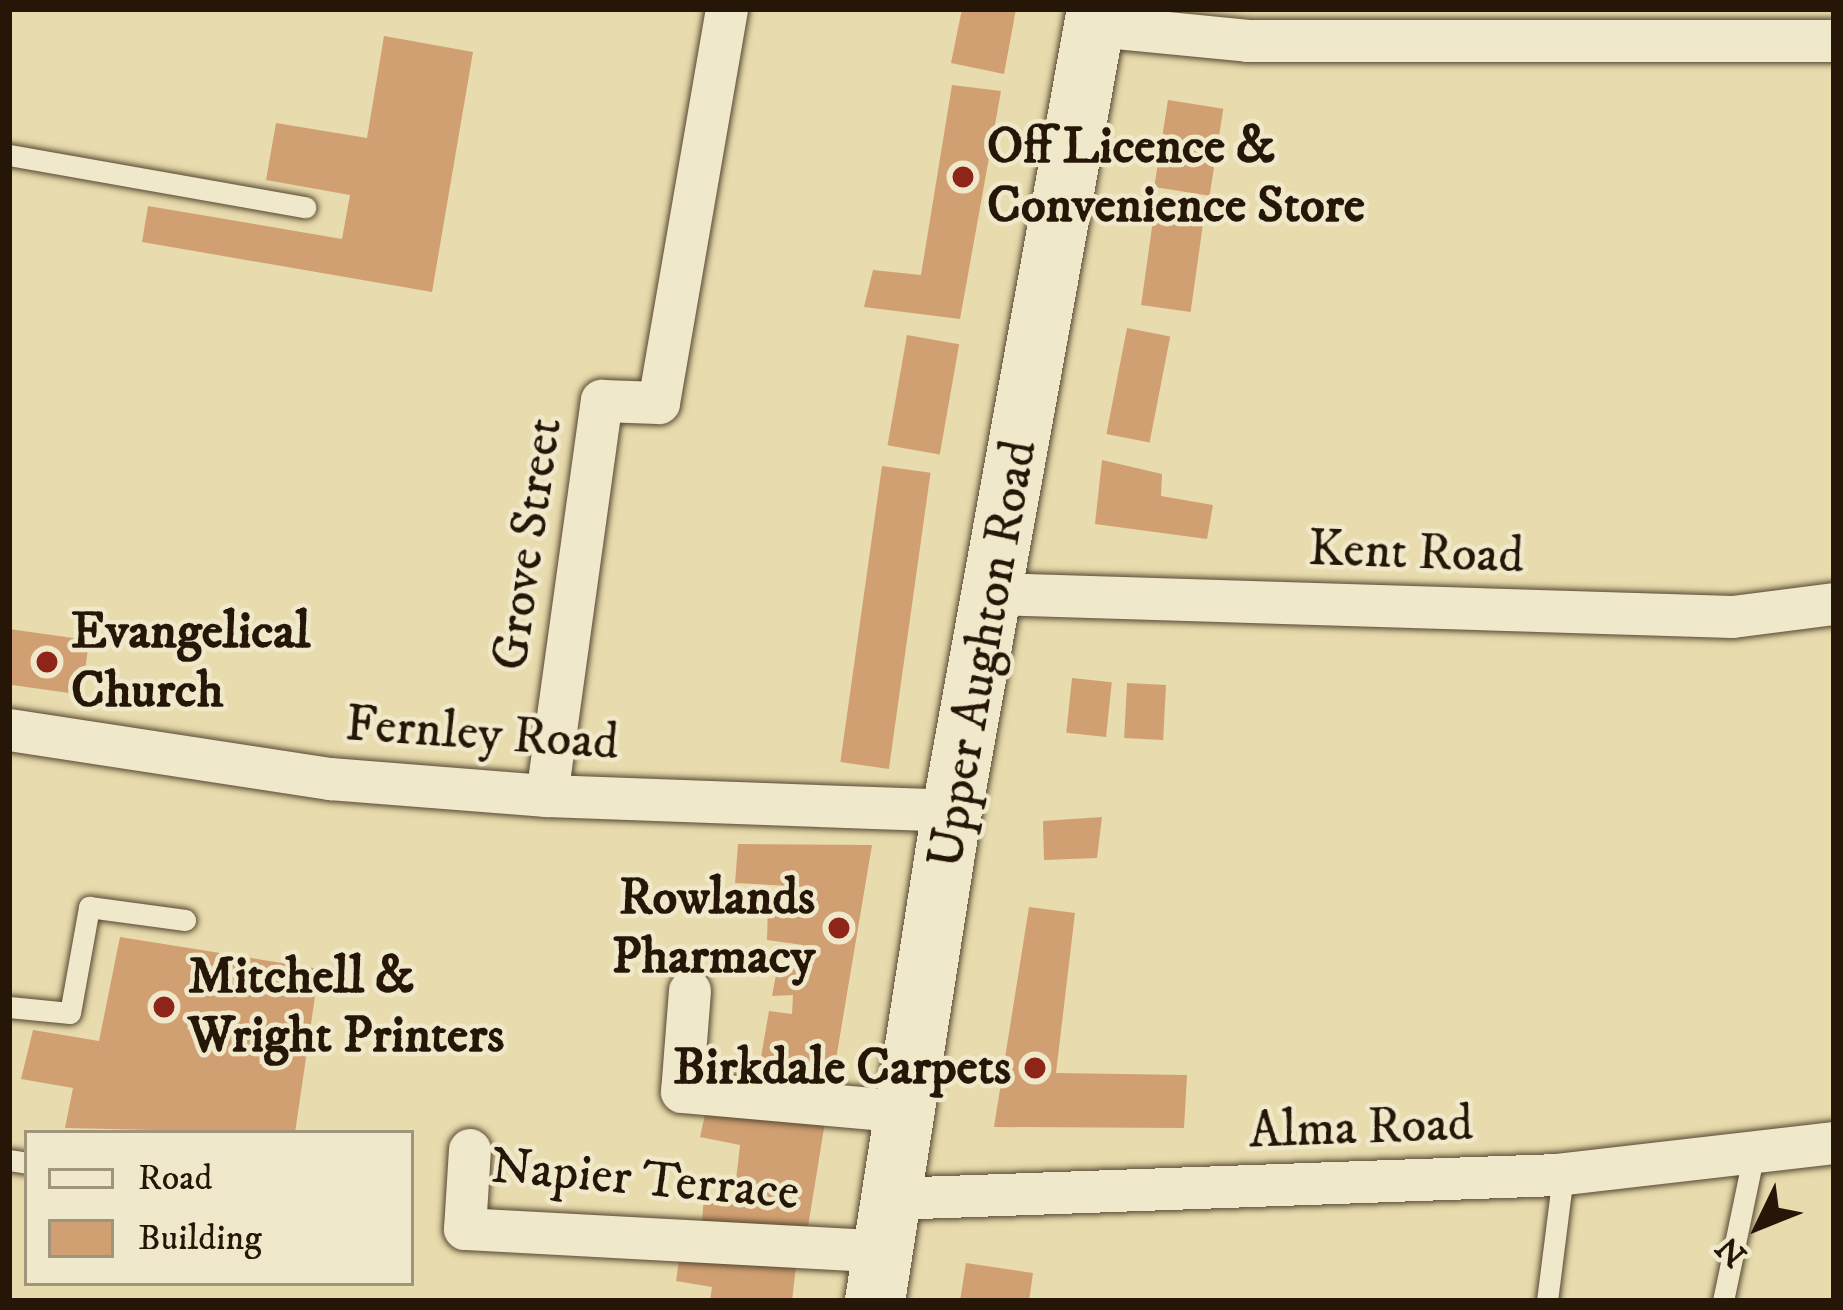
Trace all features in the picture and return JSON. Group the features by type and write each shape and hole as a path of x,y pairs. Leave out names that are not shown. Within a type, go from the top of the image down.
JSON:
{"main road":[{"name":"Upper Aughton Road","path":"883,1251 952,811 1097,18"}],"street":[{"name":"Grove Street","path":"547,796 602,401 658,403 727,9"},
{"path":"1097,18 1248,41 1834,41"},
{"name":"Kent Road","path":"994,594 1732,616 1834,604"},
{"name":"Fernley Road","path":"9,730 331,779 547,796 952,811"},
{"path":"690,991 682,1091 904,1112"},
{"name":"Alma Road","path":"883,1251 1834,1143"},
{"name":"Napier Terrace","path":"470,1150 465,1229 883,1251"}],"lane":[{"path":"9,155 304,207"},
{"path":"9,1007 70,1013 89,907 184,920"},
{"path":"1723,1301 1754,1152"},
{"path":"1547,1301 1563,1174"}],"building":[{"path":"962,9 1016,9 1004,74 951,63"},
{"path":"384,36 473,52 432,292 142,242 148,206 342,239 350,195 266,180 276,123 367,138"},
{"path":"952,85 1001,91 960,319 864,307 873,270 921,275"},
{"path":"1168,100 1223,109 1210,196 1154,187"},
{"path":"1155,206 1205,213 1191,312 1141,305"},
{"path":"1127,328 1170,336 1150,442 1106,434"},
{"path":"907,335 959,344 940,455 888,445"},
{"path":"1102,460 1162,474 1161,496 1213,505 1207,539 1095,524"},
{"path":"882,466 931,473 889,769 840,762"},
{"name":"Evangelical Church","path":"9,629 89,640 82,695 9,685"},
{"path":"1072,678 1112,682 1106,737 1066,733"},
{"path":"1127,683 1166,685 1163,740 1124,738"},
{"path":"1102,817 1097,858 1044,860 1043,821"},
{"path":"738,844 872,845 831,1089 757,1080 769,1011 792,1014 793,995 772,996 778,964 800,968 803,945 767,940 768,906 806,916 807,887 735,883"},
{"path":"1029,907 1075,913 1056,1073 1187,1075 1184,1128 994,1127"},
{"path":"120,937 319,969 295,1130 65,1128 73,1088 21,1079 33,1030 99,1041"},
{"path":"706,1110 825,1122 807,1233 702,1222 704,1196 734,1198 740,1145 700,1137"},
{"path":"680,1254 796,1266 792,1301 710,1301 712,1287 676,1281"},
{"path":"966,1263 1033,1273 1029,1301 960,1301"}],"place":[{"name":"Off Licence & Convenience Store","path":"963,177"},
{"name":"Evangelical Church","path":"47,662"},
{"name":"Rowlands Pharmacy","path":"839,928"},
{"name":"Mitchell & Wright Printers","path":"164,1007"},
{"name":"Birkdale Carpets","path":"1035,1068"}]}
